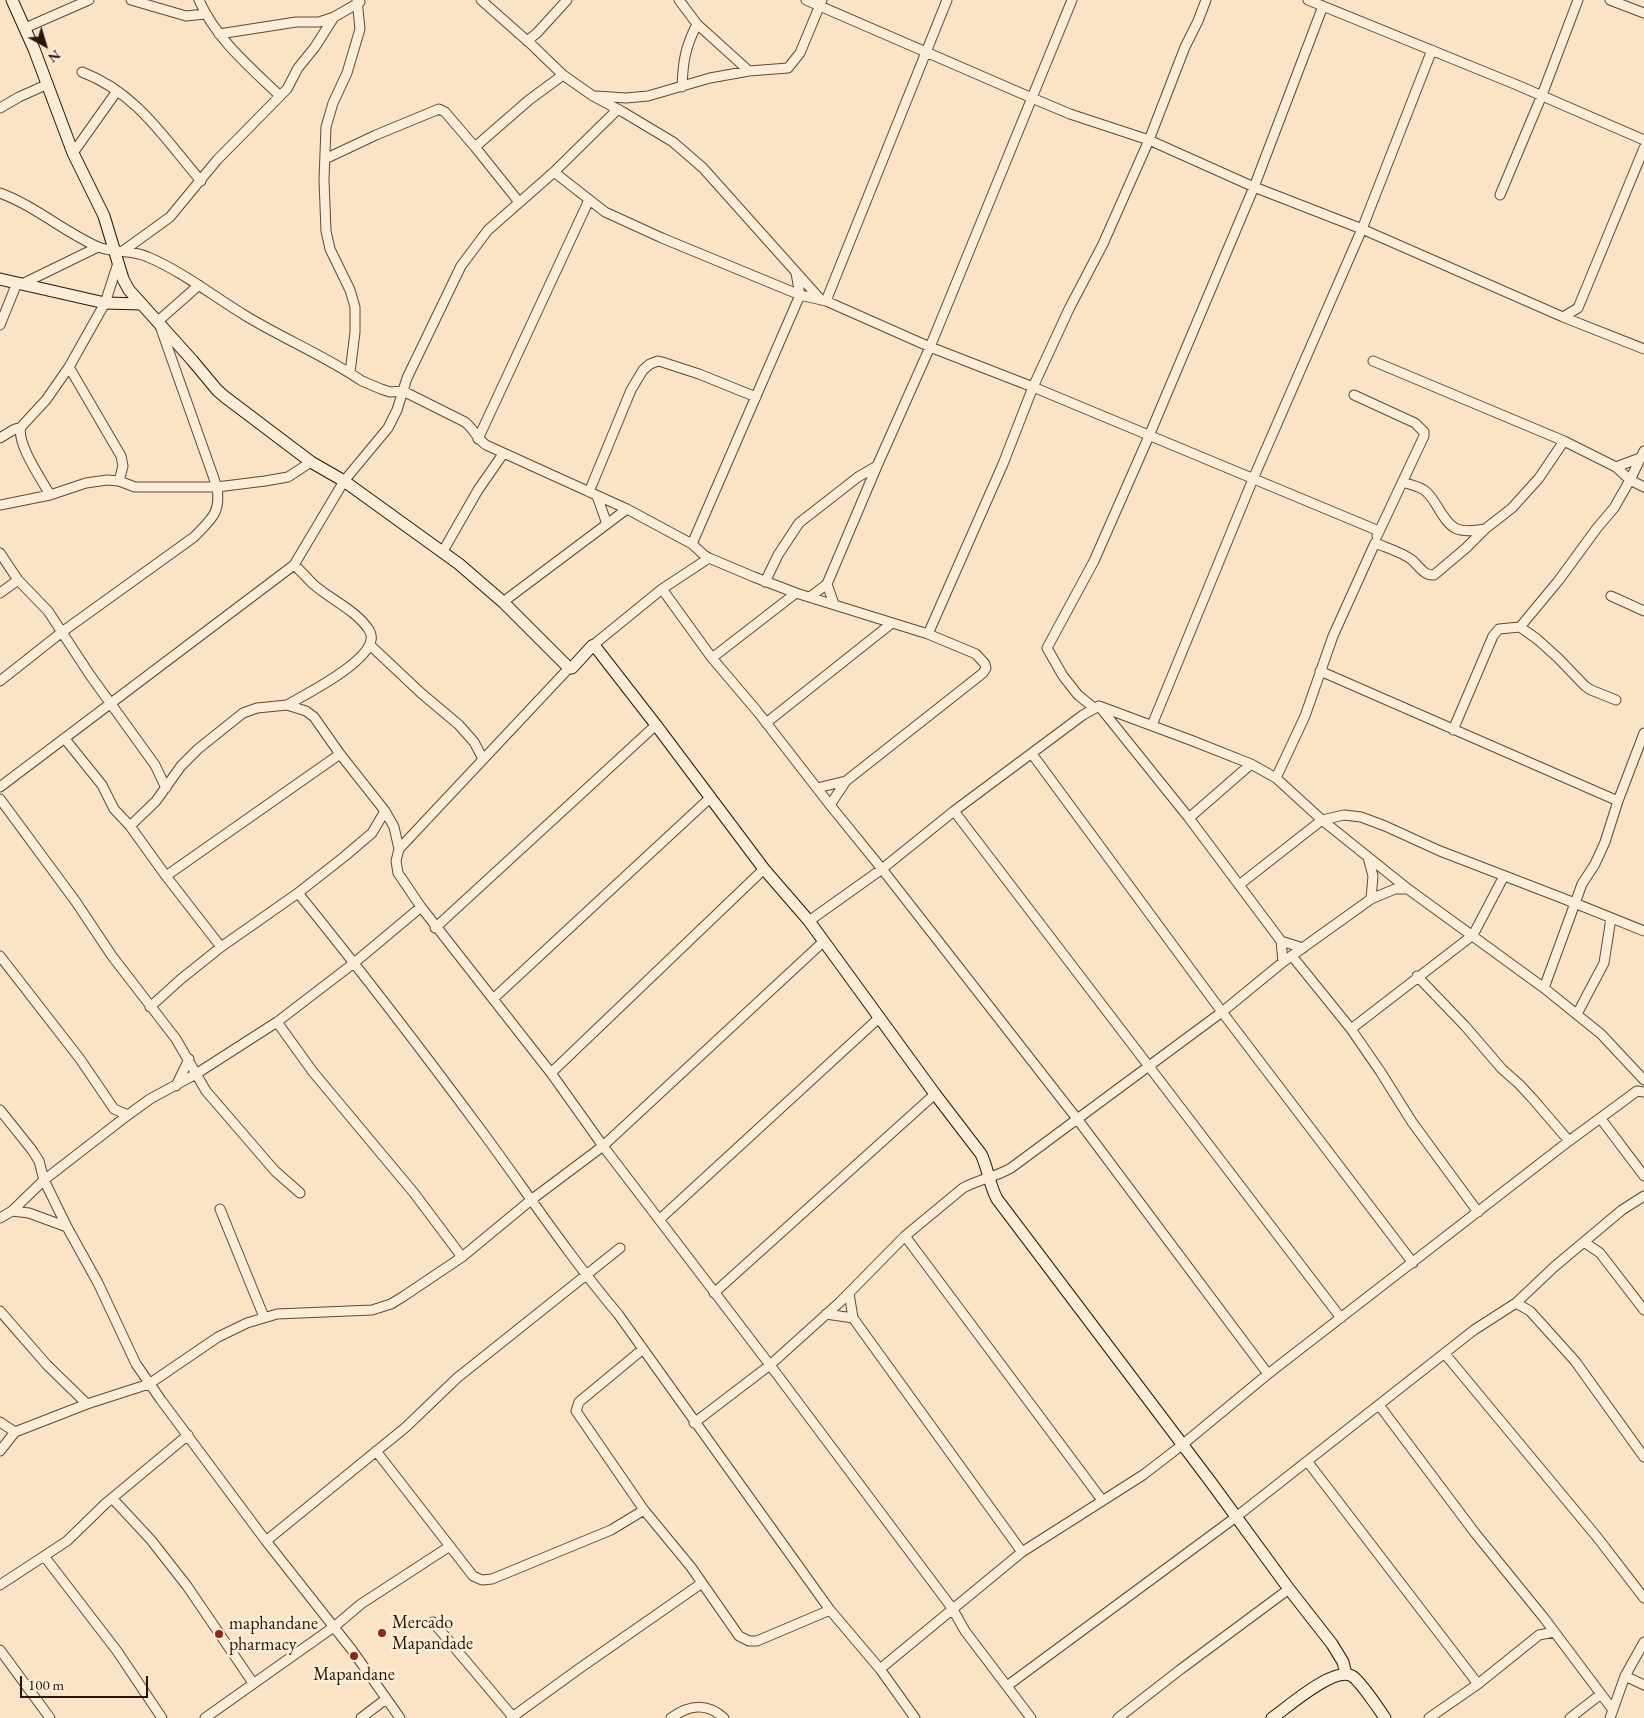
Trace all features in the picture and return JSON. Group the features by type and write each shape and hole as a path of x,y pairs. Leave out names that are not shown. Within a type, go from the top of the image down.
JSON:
{"street":[{"path":"0,438 13,430 21,428 46,400 69,367 105,303 118,263 119,251 73,153 48,84 12,0"},
{"path":"25,28 89,0"},
{"path":"131,0 186,16 205,14"},
{"path":"198,0 218,34 280,96"},
{"path":"481,0 563,75 593,96 619,109 673,142 703,168 796,273 824,300"},
{"path":"527,41 567,0"},
{"path":"679,0 697,24 749,71"},
{"path":"806,0 821,3 927,52 1070,114 1149,140 1254,187 1362,229 1583,325 1644,349"},
{"path":"824,300 947,0"},
{"path":"810,597 827,584 930,347 1072,0"},
{"path":"928,634 1003,464 1033,388 1069,309 1103,244 1149,140 1185,47 1206,0"},
{"path":"1308,0 1542,95 1644,140"},
{"path":"1610,0 1644,13"},
{"path":"218,34 296,22 319,22 334,17 358,1 360,23 357,41 326,127 324,180 326,231 330,249 350,290 355,307 355,332 350,373"},
{"path":"1500,195 1542,95 1576,1"},
{"path":"593,96 626,98 648,96 710,78 749,71 788,68 800,53 821,3"},
{"path":"880,1669 1022,1552 1142,1475 1182,1446 1268,1374 1413,1264 1569,1141 1640,1091 1642,1078 1601,1034 1544,988 1408,889 1322,820 1276,778 1251,764 1097,707 1078,695 1063,676 1047,648 1094,561 1149,436 1254,187 1323,6"},
{"path":"119,251 170,217 201,182 217,160 287,89 298,68 315,48 334,17"},
{"path":"682,87 685,50 697,24"},
{"path":"1152,726 1253,479 1362,229 1432,50"},
{"path":"82,72 117,92 150,118 201,182"},
{"path":"475,147 529,100 563,75"},
{"path":"0,108 48,84"},
{"path":"73,153 117,92"},
{"path":"0,788 294,565 344,481 388,428 397,410 407,378 461,266 488,230 554,172 619,109 626,98"},
{"path":"325,159 376,135 439,110 445,112 520,202"},
{"path":"1583,325 1578,308 1644,148"},
{"path":"554,172 605,212 662,238 800,295 824,300 930,347 1379,531"},
{"path":"0,193 15,199 98,247 135,252 148,257 199,285 246,316 350,373 381,389 390,392 403,391 465,422 483,444 626,509 692,544 709,558 765,582 928,634 976,654 985,664 986,668 983,673 846,781 830,805"},
{"path":"478,439 589,200"},
{"path":"0,325 19,284 98,247"},
{"path":"118,263 129,290 192,360 216,390 311,462 344,481 443,552 503,602 570,668"},
{"path":"692,544 800,295 796,273"},
{"path":"0,279 105,303 141,304"},
{"path":"158,323 199,285"},
{"path":"1563,316 1578,308"},
{"path":"0,681 62,632 194,537 212,518 219,499 217,487 158,323"},
{"path":"1373,361 1564,441 1616,467 1630,480 1644,487"},
{"path":"607,524 593,494 631,390 643,370 650,364 662,362 699,374 756,397"},
{"path":"69,367 121,456 123,466 119,481"},
{"path":"1276,778 1305,716 1333,636 1379,531 1424,436 1424,432 1415,423 1354,395"},
{"path":"21,428 20,437 50,495"},
{"path":"1375,543 1411,559 1424,572 1434,575 1485,529 1512,508 1539,478 1564,441"},
{"path":"443,552 478,490 503,454"},
{"path":"1616,467 1642,455"},
{"path":"1520,627 1614,508 1642,455"},
{"path":"0,504 50,495 86,483 107,480 119,481 135,487 217,487 288,477 311,462"},
{"path":"765,582 778,555 799,523 858,477 877,466"},
{"path":"1402,482 1424,490 1431,497 1442,516 1459,530 1468,532 1485,529"},
{"path":"503,602 626,509"},
{"path":"0,553 18,580 48,611 154,765 166,788"},
{"path":"709,558 662,589 592,646 570,668 400,848 396,861 398,873 435,928 551,1073 603,1146 952,1608 965,1631 1031,1718"},
{"path":"288,705 342,673 363,656 371,642 370,631 354,614 314,584 294,565"},
{"path":"0,593 18,580"},
{"path":"827,584 834,604"},
{"path":"662,589 712,658 882,868 1078,1120 1268,1374"},
{"path":"712,658 796,593"},
{"path":"1611,596 1644,611"},
{"path":"766,723 892,623"},
{"path":"1453,730 1493,636 1499,629 1520,627 1558,658 1585,686 1616,700"},
{"path":"370,645 421,693 460,724 474,742 483,759"},
{"path":"592,646 597,649 656,725 764,869 809,921 981,1154 986,1164 992,1190 996,1198 1289,1590 1332,1644 1343,1662 1346,1674"},
{"path":"1320,671 1618,801"},
{"path":"130,826 156,801 181,766 198,749 243,713 257,708 288,705 306,711 314,717 384,811 394,827 400,848"},
{"path":"809,921 882,868 954,811 1097,707"},
{"path":"1097,707 1189,818 1281,941 1283,962"},
{"path":"435,928 656,725"},
{"path":"1544,988 1582,884 1595,864 1605,842 1644,732"},
{"path":"65,739 102,785 114,809 130,826 221,948"},
{"path":"166,876 340,754"},
{"path":"1032,754 1222,1012 1413,1264"},
{"path":"1189,818 1251,764"},
{"path":"817,788 846,781"},
{"path":"493,999 711,797"},
{"path":"0,799 76,902 112,956 176,1039 206,1091 264,1158 300,1193"},
{"path":"150,1006 221,948 298,893 368,838 384,811"},
{"path":"954,811 1341,1318"},
{"path":"1239,885 1322,820 1344,815 1361,817 1386,826 1440,851 1644,931"},
{"path":"1368,857 1374,876 1371,899"},
{"path":"551,1073 764,869"},
{"path":"1351,1029 1417,976 1473,935 1504,876"},
{"path":"694,1423 770,1365 848,1293 905,1236 963,1188 1011,1168 1222,1012 1283,962 1371,899 1395,889 1408,889"},
{"path":"298,893 354,963 484,1135 585,1274 618,1314 694,1423 830,1610 880,1669 915,1718"},
{"path":"0,1218 12,1211 44,1180 128,1115 150,1099 196,1074 277,1022 354,963 421,908"},
{"path":"1576,1014 1604,964 1611,918"},
{"path":"1281,941 1303,948"},
{"path":"0,1450 15,1432 87,1404 149,1384 218,1337 264,1317 277,1314 372,1310 391,1304 462,1257 531,1200 603,1146 823,942"},
{"path":"0,956 80,1059 114,1109 116,1126"},
{"path":"1292,956 1351,1029 1412,1122 1478,1212"},
{"path":"1417,976 1502,1069 1526,1091 1569,1141"},
{"path":"660,1219 880,1017"},
{"path":"277,1022 313,1072 414,1193 462,1257"},
{"path":"176,1086 189,1060"},
{"path":"714,1292 935,1094"},
{"path":"114,1109 128,1115"},
{"path":"0,1110 39,1161 44,1180 67,1227 98,1283 136,1364 149,1384 266,1541 334,1626 400,1718"},
{"path":"1600,1119 1644,1176"},
{"path":"1006,1686 1236,1517 1446,1354 1474,1330 1516,1303 1554,1267 1596,1234 1622,1210 1644,1196"},
{"path":"220,1209 264,1317"},
{"path":"12,1211 29,1212 67,1227"},
{"path":"1596,1234 1600,1253"},
{"path":"905,1236 1102,1500"},
{"path":"1584,1242 1600,1253 1644,1310"},
{"path":"266,1541 406,1427 457,1378 620,1248"},
{"path":"848,1293 853,1318 1022,1552"},
{"path":"1526,1294 1530,1311"},
{"path":"1516,1303 1530,1311 1575,1361 1644,1457"},
{"path":"0,1311 47,1365 87,1404"},
{"path":"826,1314 853,1318"},
{"path":"642,1349 579,1402 576,1411 644,1510 702,1583 739,1636 749,1641 756,1641 830,1610"},
{"path":"1446,1354 1591,1530 1644,1598"},
{"path":"1379,1405 1475,1533 1544,1618 1601,1694 1612,1714"},
{"path":"0,1422 15,1432"},
{"path":"0,1585 67,1541 112,1498 188,1435"},
{"path":"376,1451 477,1579 487,1581 611,1530 644,1510"},
{"path":"1307,1462 1478,1684"},
{"path":"112,1498 150,1540 187,1586 254,1683"},
{"path":"205,1718 334,1626 360,1604 450,1546"},
{"path":"44,1556 117,1651 162,1718"},
{"path":"433,1622 512,1717 702,1583"},
{"path":"1118,1718 1289,1590"},
{"path":"1539,1636 1544,1618"},
{"path":"1429,1718 1478,1684 1539,1636 1554,1632"},
{"path":"1612,1714 1626,1676 1644,1642"},
{"path":"0,1650 50,1718"},
{"path":"1272,1718 1330,1677 1346,1674 1355,1678 1385,1718"},
{"path":"1626,1676 1644,1685"},
{"path":"1570,1718 1601,1694"},
{"path":"361,1718 386,1699"},
{"path":"671,1718 683,1710 700,1706 715,1711 724,1718"}],"place":[{"name":"Mercado Mapandade","path":"382,1633"},
{"name":"maphandane pharmacy","path":"219,1634"},
{"name":"Mapandane","path":"354,1656"}]}
